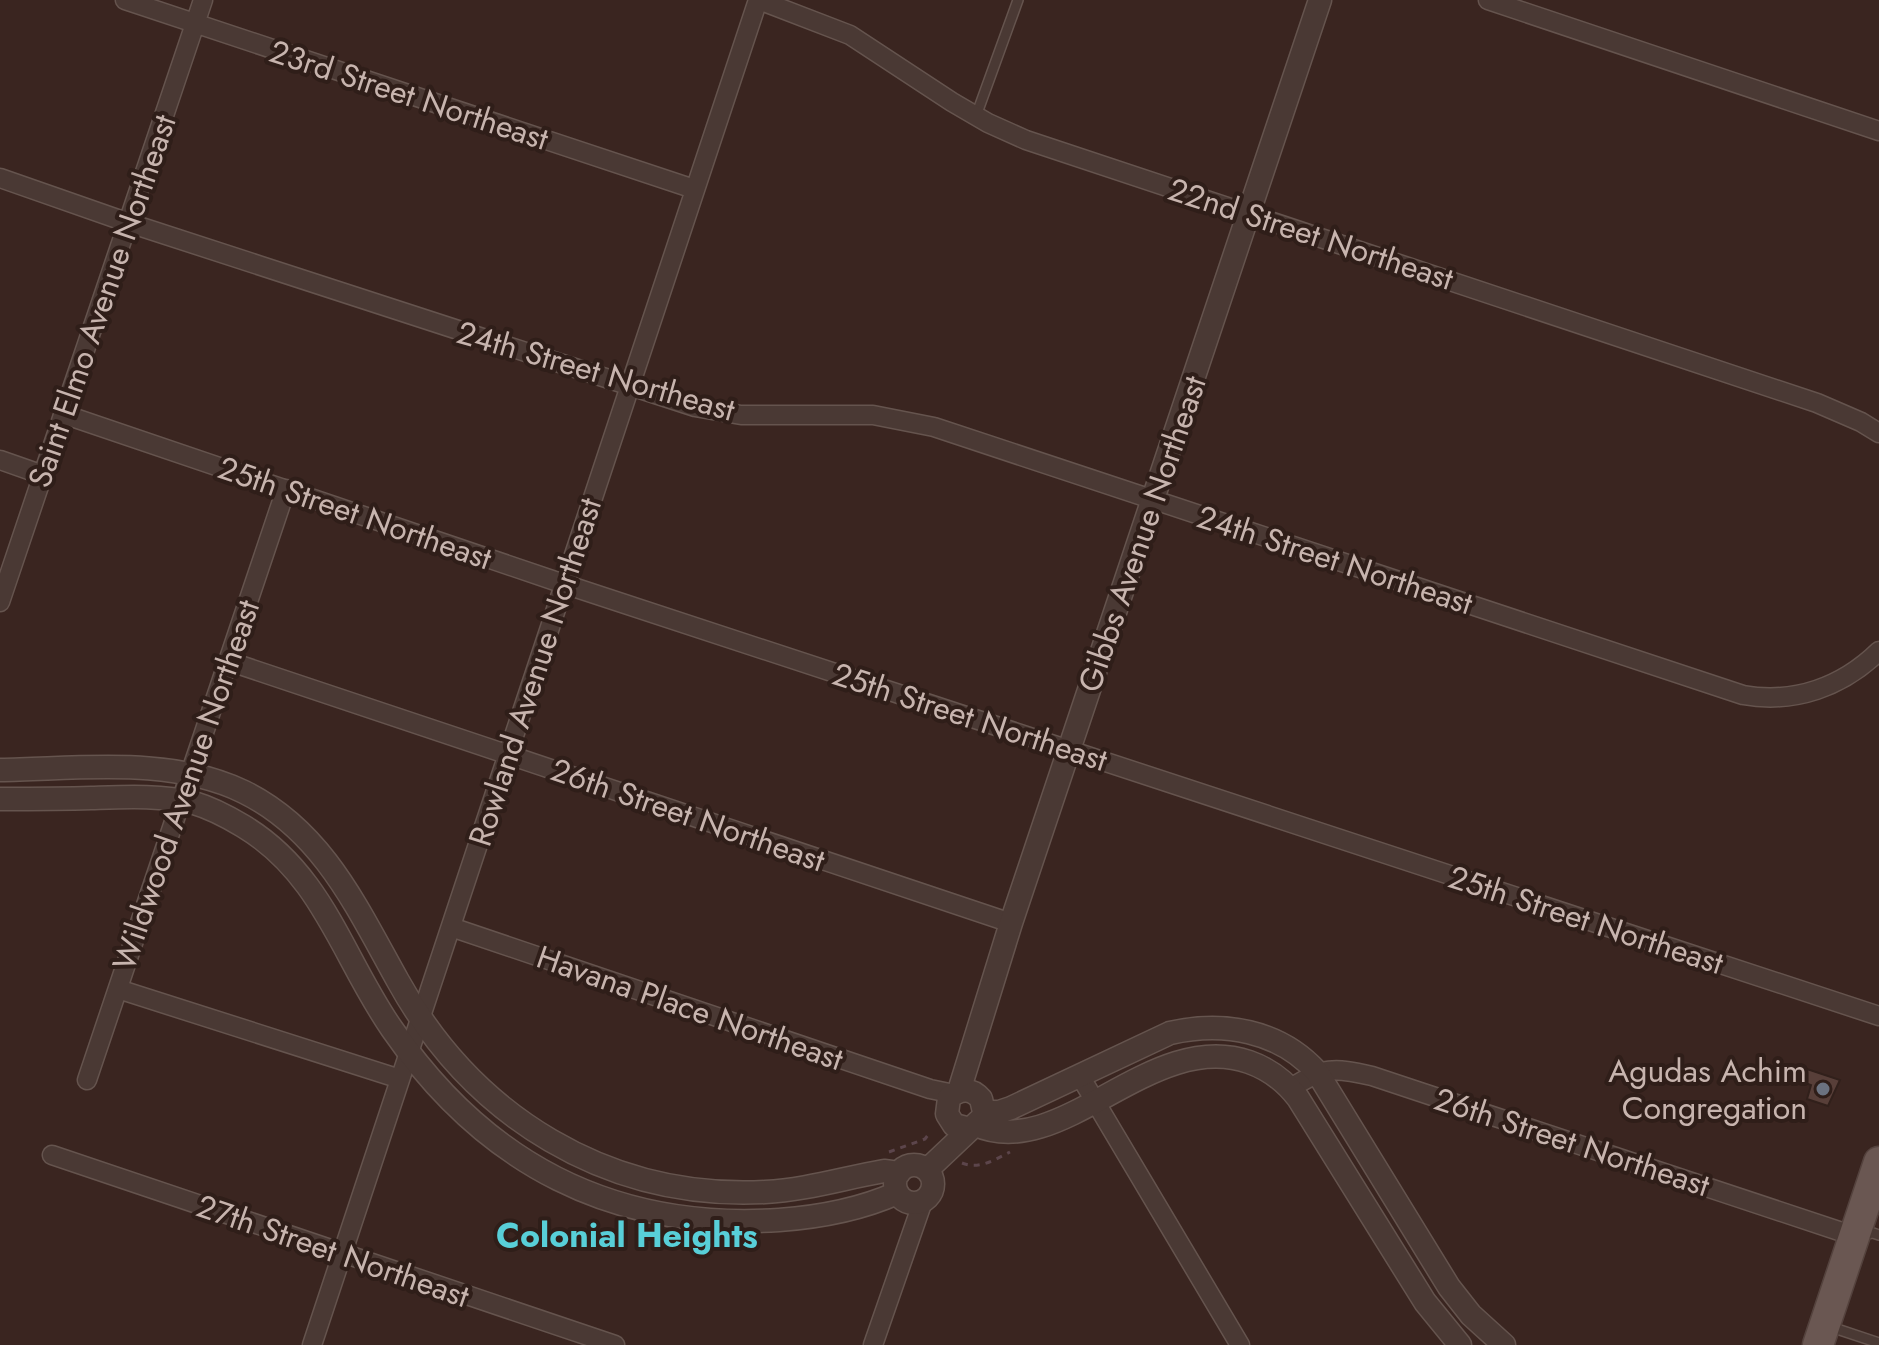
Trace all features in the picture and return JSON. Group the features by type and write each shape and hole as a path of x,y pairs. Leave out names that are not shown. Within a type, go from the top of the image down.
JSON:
{"main road":[{"path":"1822,1335 1867,1236 1879,1162"}],"street":[{"name":"23rd Street Northeast","path":"125,0 694,189"},
{"name":"Saint Elmo Avenue Northeast","path":"0,602 203,0"},
{"name":"22nd Street Northeast","path":"759,0 850,35 976,116 1026,140 1817,403 1879,433"},
{"name":"Rowland Avenue Northeast","path":"312,1345 759,0"},
{"name":"Gibbs Avenue Northeast","path":"952,1094 966,1068 1011,923 1320,0"},
{"path":"1488,0 1879,131"},
{"name":"24th Street Northeast","path":"0,178 695,407 741,415 836,414 900,419 934,427 1743,695 1780,698 1812,692 1856,672 1879,651"},
{"name":"25th Street Northeast","path":"63,414 564,584 1879,1016"},
{"path":"0,460 43,475"},
{"name":"Wildwood Avenue Northeast","path":"87,1080 286,489"},
{"name":"26th Street Northeast","path":"228,661 1011,923"},
{"path":"0,770 126,768 191,774 228,785 259,800 313,843 342,881 420,1019 459,1069 508,1112 558,1145 596,1163 643,1179 698,1189 764,1192 817,1186 884,1171 912,1184"},
{"path":"0,799 140,798 182,801 208,808 241,825 272,846 303,877 328,915 378,1007 409,1052 456,1108 494,1139 558,1179 636,1207 707,1221 803,1218 846,1210 912,1184 973,1123 1170,1033 1211,1027 1251,1032 1278,1042 1299,1055 1317,1072 1449,1287 1471,1315 1504,1345"},
{"name":"Havana Place Northeast","path":"451,927 952,1094"},
{"path":"118,989 400,1079"},
{"path":"973,1123 981,1099 952,1094 949,1119 973,1123 991,1131 1022,1132 1168,1066 1203,1056 1228,1057 1255,1065 1291,1088 1306,1108 1425,1302 1460,1345"},
{"name":"26th Street Northeast","path":"1317,1072 1338,1071 1372,1076 1867,1236"},
{"path":"1291,1088 1317,1072"},
{"path":"1080,1076 1240,1345"},
{"name":"27th Street Northeast","path":"52,1155 615,1345"},
{"path":"636,1207 643,1179"},
{"path":"873,1345 912,1227 912,1184"},
{"path":"1425,1302 1449,1287"}],"lane":[{"path":"976,116 1018,0"},
{"path":"1822,1335 1878,1340"}],"path":[{"path":"878,1156 925,1139 928,1135"}],"building":[{"name":"Agudas Achim Congregation","path":"1804,1068 1840,1080 1828,1106 1807,1099 1811,1085 1800,1081"}],"place":[{"name":"Agudas Achim Congregation","path":"1823,1089"}],"district":[{"name":"Colonial Heights","path":"627,1235"}]}
